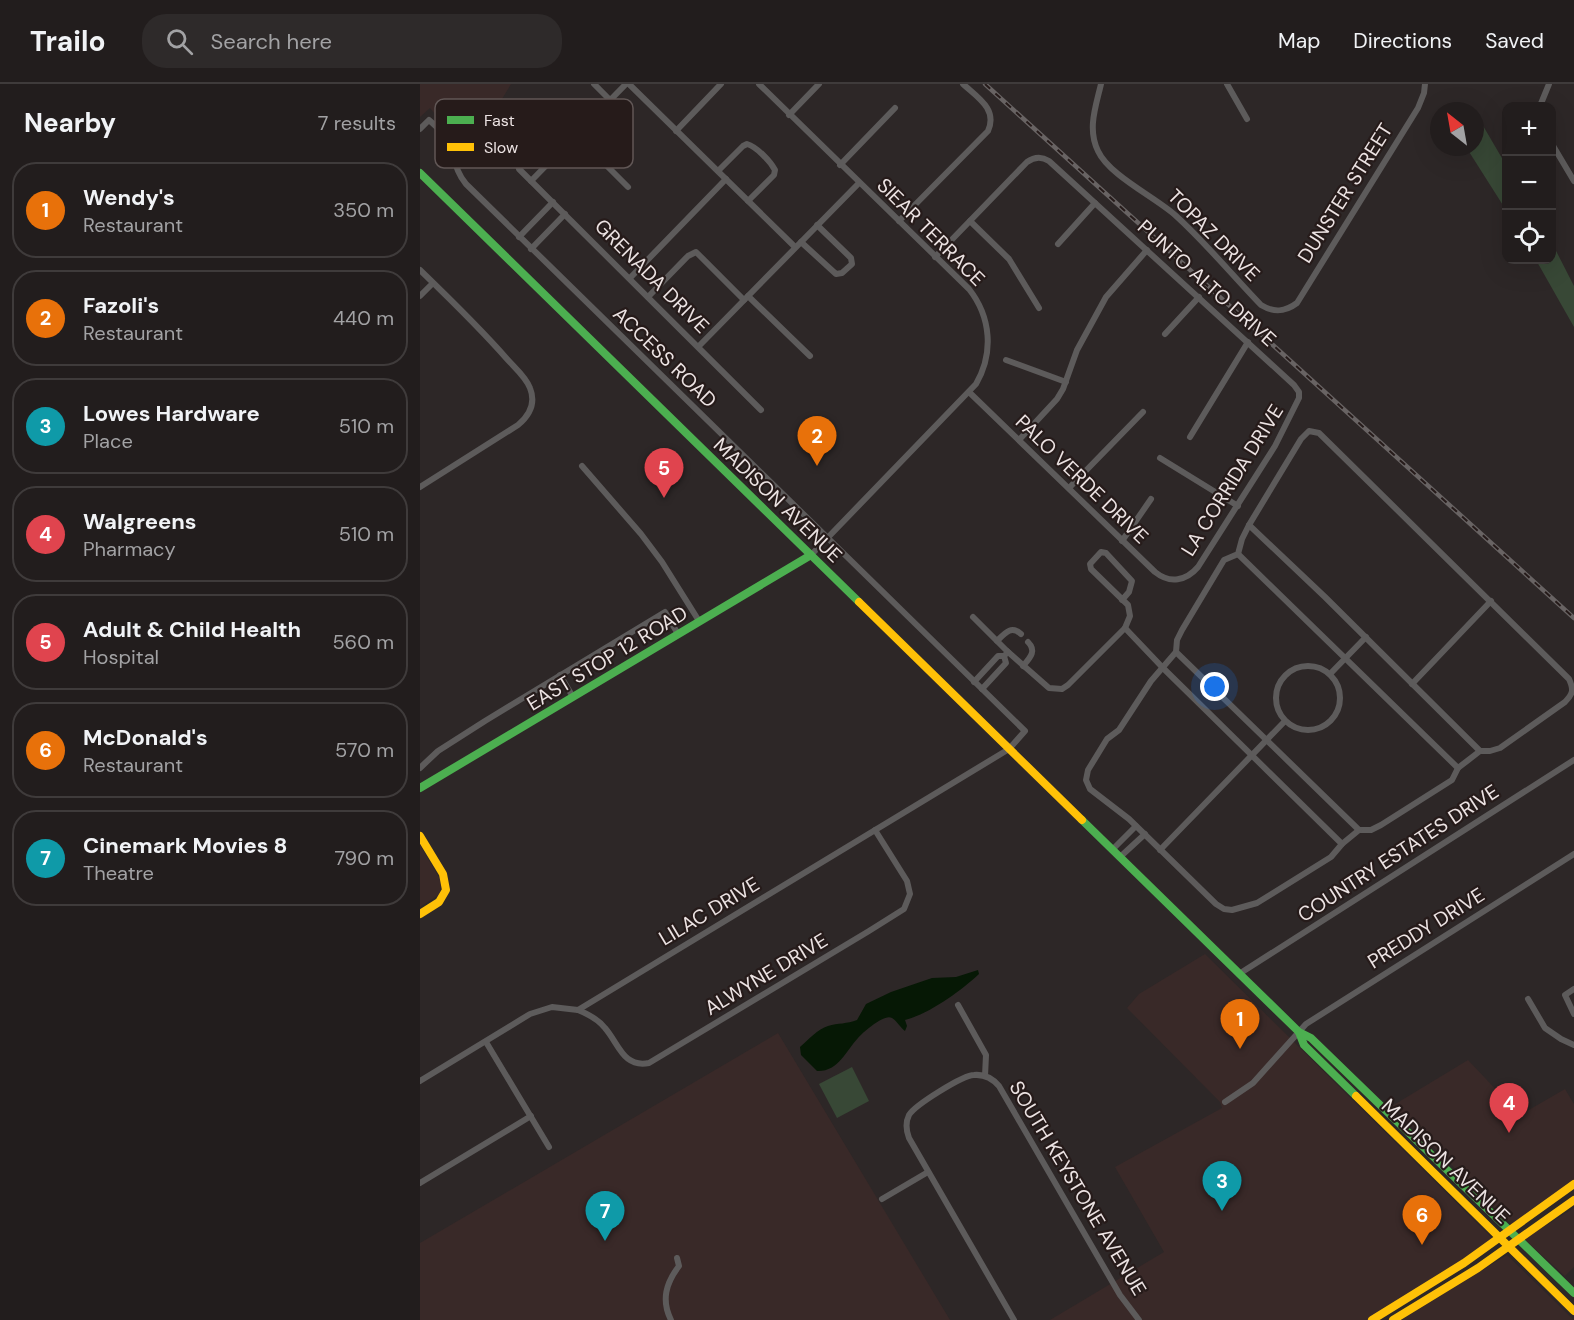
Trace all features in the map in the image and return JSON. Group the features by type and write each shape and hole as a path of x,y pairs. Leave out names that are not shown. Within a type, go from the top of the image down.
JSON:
{"main road":[{"name":"MADISON AVENUE","path":"420,173 1239,974 1299,1032 1311,1038 1574,1293"},
{"name":"EAST STOP 12 ROAD","path":"420,788 811,555"},
{"path":"420,836 445,878 447,886 442,899 420,914"},
{"name":"MADISON AVENUE","path":"1299,1032 1304,1045 1574,1311"},
{"path":"1372,1320 1464,1263 1574,1184"},
{"path":"1391,1320 1460,1280 1574,1200"},
{"path":"1391,1320 1393,1315 1414,1301 1416,1293"}],"street":[{"path":"594,84 609,99"},
{"path":"611,99 627,84 795,247"},
{"path":"676,131 721,84"},
{"name":"SIEAR TERRACE","path":"759,84 970,291 980,305 988,340 985,363 969,392 811,555"},
{"path":"789,115 819,84"},
{"path":"899,221 986,134 991,119 985,105 963,84"},
{"name":"TOPAZ DRIVE","path":"1101,84 1092,132 1098,151 1106,165 1158,201 1179,219 1261,305 1269,309 1281,310"},
{"path":"1227,84 1248,119"},
{"name":"DUNSTER STREET","path":"1281,310 1297,303 1418,108 1425,84"},
{"path":"1542,102 1549,84"},
{"path":"840,165 895,108"},
{"name":"ACCESS ROAD","path":"420,129 429,120 435,126"},
{"path":"718,171 745,145 751,145 759,152 773,166 775,174 748,201"},
{"path":"1556,152 1574,181"},
{"name":"PUNTO ALTO DRIVE","path":"970,221 1027,162 1038,158 1049,161 1296,387"},
{"name":"ACCESS ROAD","path":"456,168 462,180 531,249 1025,731 1009,749"},
{"name":"GRENADA DRIVE","path":"519,168 761,410"},
{"path":"531,181 544,168"},
{"path":"609,168 628,187"},
{"path":"630,278 726,179"},
{"path":"699,346 859,183"},
{"path":"519,237 553,202"},
{"path":"1058,244 1095,203"},
{"path":"531,249 565,214"},
{"path":"935,256 970,221 1013,264 1039,308"},
{"path":"801,242 836,274 842,273 852,264 850,258 817,225"},
{"path":"1019,440 1055,402 1066,382 1077,350 1106,297 1147,250"},
{"path":"648,297 688,256 696,252 810,356"},
{"path":"420,270 480,328 524,378 533,400 527,416 518,424 420,487"},
{"path":"420,296 433,283"},
{"path":"1165,334 1199,297"},
{"path":"1190,437 1248,342"},
{"path":"1006,360 1066,382"},
{"name":"LA CORRIDA DRIVE","path":"1177,580 1197,570 1275,446 1299,402 1296,387"},
{"name":"PALO VERDE DRIVE","path":"969,392 1159,576 1177,580"},
{"path":"1068,488 1143,412"},
{"path":"1308,432 1319,433 1569,679 1573,689 1572,694 1565,702 1500,748 1480,751 1458,768 1452,780 1381,825 1371,830 1359,830 1331,857 1257,903 1232,910 1224,909 1216,904 1145,834 1090,789 1086,782 1087,773 1107,739 1119,730 1151,681 1176,652 1177,640 1182,630 1224,560 1238,554 1248,525 1301,439 1308,432"},
{"path":"1161,458 1238,506"},
{"path":"582,465 641,534 662,562 699,621"},
{"path":"1122,541 1150,500"},
{"path":"1248,525 1366,637 1480,751"},
{"path":"973,616 997,640 1006,653 1049,688 1062,689 1073,681 1125,628 1130,616 1128,605 1122,600 1091,569 1090,564 1101,552 1106,553 1132,581 1129,592 1122,600"},
{"path":"1238,554 1458,768"},
{"path":"1412,684 1491,601"},
{"path":"420,768 438,751 665,612 678,634"},
{"path":"1125,628 1342,844"},
{"path":"997,640 1010,629 1021,634"},
{"path":"1330,674 1366,637"},
{"path":"1023,666 1033,651 1028,642"},
{"path":"1176,652 1359,830"},
{"path":"974,682 998,656 1006,653"},
{"path":"982,689 1006,663 1006,653"},
{"path":"1305,665 1320,668 1330,674 1337,684 1340,697 1338,709 1331,720 1321,727 1308,730 1296,728 1285,721 1278,712 1275,700 1277,689 1284,675 1305,665"},
{"path":"560,675 573,697"},
{"path":"1160,850 1285,721"},
{"name":"LILAC DRIVE","path":"578,1010 1009,749"},
{"name":"COUNTRY ESTATES DRIVE","path":"1239,974 1574,760"},
{"path":"1112,850 1136,826"},
{"name":"ALWYNE DRIVE","path":"578,1010 593,1017 603,1026 628,1060 636,1064 649,1063 900,913 908,903 909,887 875,830"},
{"path":"1120,857 1145,834"},
{"name":"PREDDY DRIVE","path":"1225,1102 1253,1083 1306,1024 1574,854"},
{"path":"1574,989 1565,995 1574,1014"},
{"path":"1528,999 1545,1028 1574,1045 1574,1038"},
{"name":"SOUTH KEYSTONE AVENUE","path":"958,1005 986,1055 984,1076 999,1086 1120,1295 1139,1320"},
{"path":"420,1081 530,1014 543,1009 562,1007 578,1010"},
{"path":"486,1042 549,1147"},
{"path":"984,1076 974,1075 962,1079 914,1108 907,1121 908,1136 1014,1320"},
{"path":"420,1183 531,1116"},
{"path":"882,1199 928,1172"},
{"path":"671,1320 666,1309 665,1293 667,1285 679,1266 677,1258"}],"shaded area":[{"path":"420,84 511,84 502,99 435,99 435,114 430,108 420,117"},
{"path":"1484,127 1502,158 1502,204 1472,156 1484,156"},
{"path":"1556,251 1574,286 1574,327 1538,264 1556,264"},
{"path":"420,845 441,881 440,894 420,907"},
{"path":"1205,954 1492,1238 1436,1278 1369,1320 1050,1320 1164,1252 1115,1167 1222,1108 1220,1102 1127,1008 1139,994"},
{"path":"978,970 979,974 963,988 924,1013 905,1020 907,1026 905,1031 889,1017 874,1024 831,1068 817,1071 801,1055 800,1047 817,1032 824,1027 857,1020 866,1004 891,992 932,978 956,977"},
{"path":"778,1033 950,1320 420,1320 420,1243"},
{"path":"1468,1060 1520,1115 1565,1089 1574,1104 1574,1182 1512,1225 1392,1106"},
{"path":"852,1067 869,1101 837,1118 819,1084"},
{"path":"1574,1208 1574,1267 1565,1276 1524,1239"},
{"path":"1507,1255 1574,1320 1401,1320"}],"railway":[{"path":"985,84 1574,618"}],"traffic: fast":[{"path":"420,173 859,602"},
{"path":"420,788 811,555"},
{"path":"1082,820 1299,1032 1304,1045 1356,1096"},
{"path":"1299,1032 1311,1038 1574,1293"}],"traffic: slow":[{"path":"859,602 1082,820"},
{"path":"420,836 443,874 446,890 439,902 420,914"},
{"path":"1356,1096 1574,1311"},
{"path":"1372,1320 1464,1263 1574,1184"},
{"path":"1393,1320 1478,1268 1574,1200"}],"place":[{"name":"Fazoli's","path":"817,466"},
{"name":"Adult & Child Health","path":"664,498"},
{"name":"Wendy's","path":"1240,1049"},
{"name":"Walgreens","path":"1509,1133"},
{"name":"Lowes Hardware","path":"1222,1211"},
{"name":"Cinemark Movies 8","path":"605,1241"},
{"name":"McDonald's","path":"1422,1245"}]}
